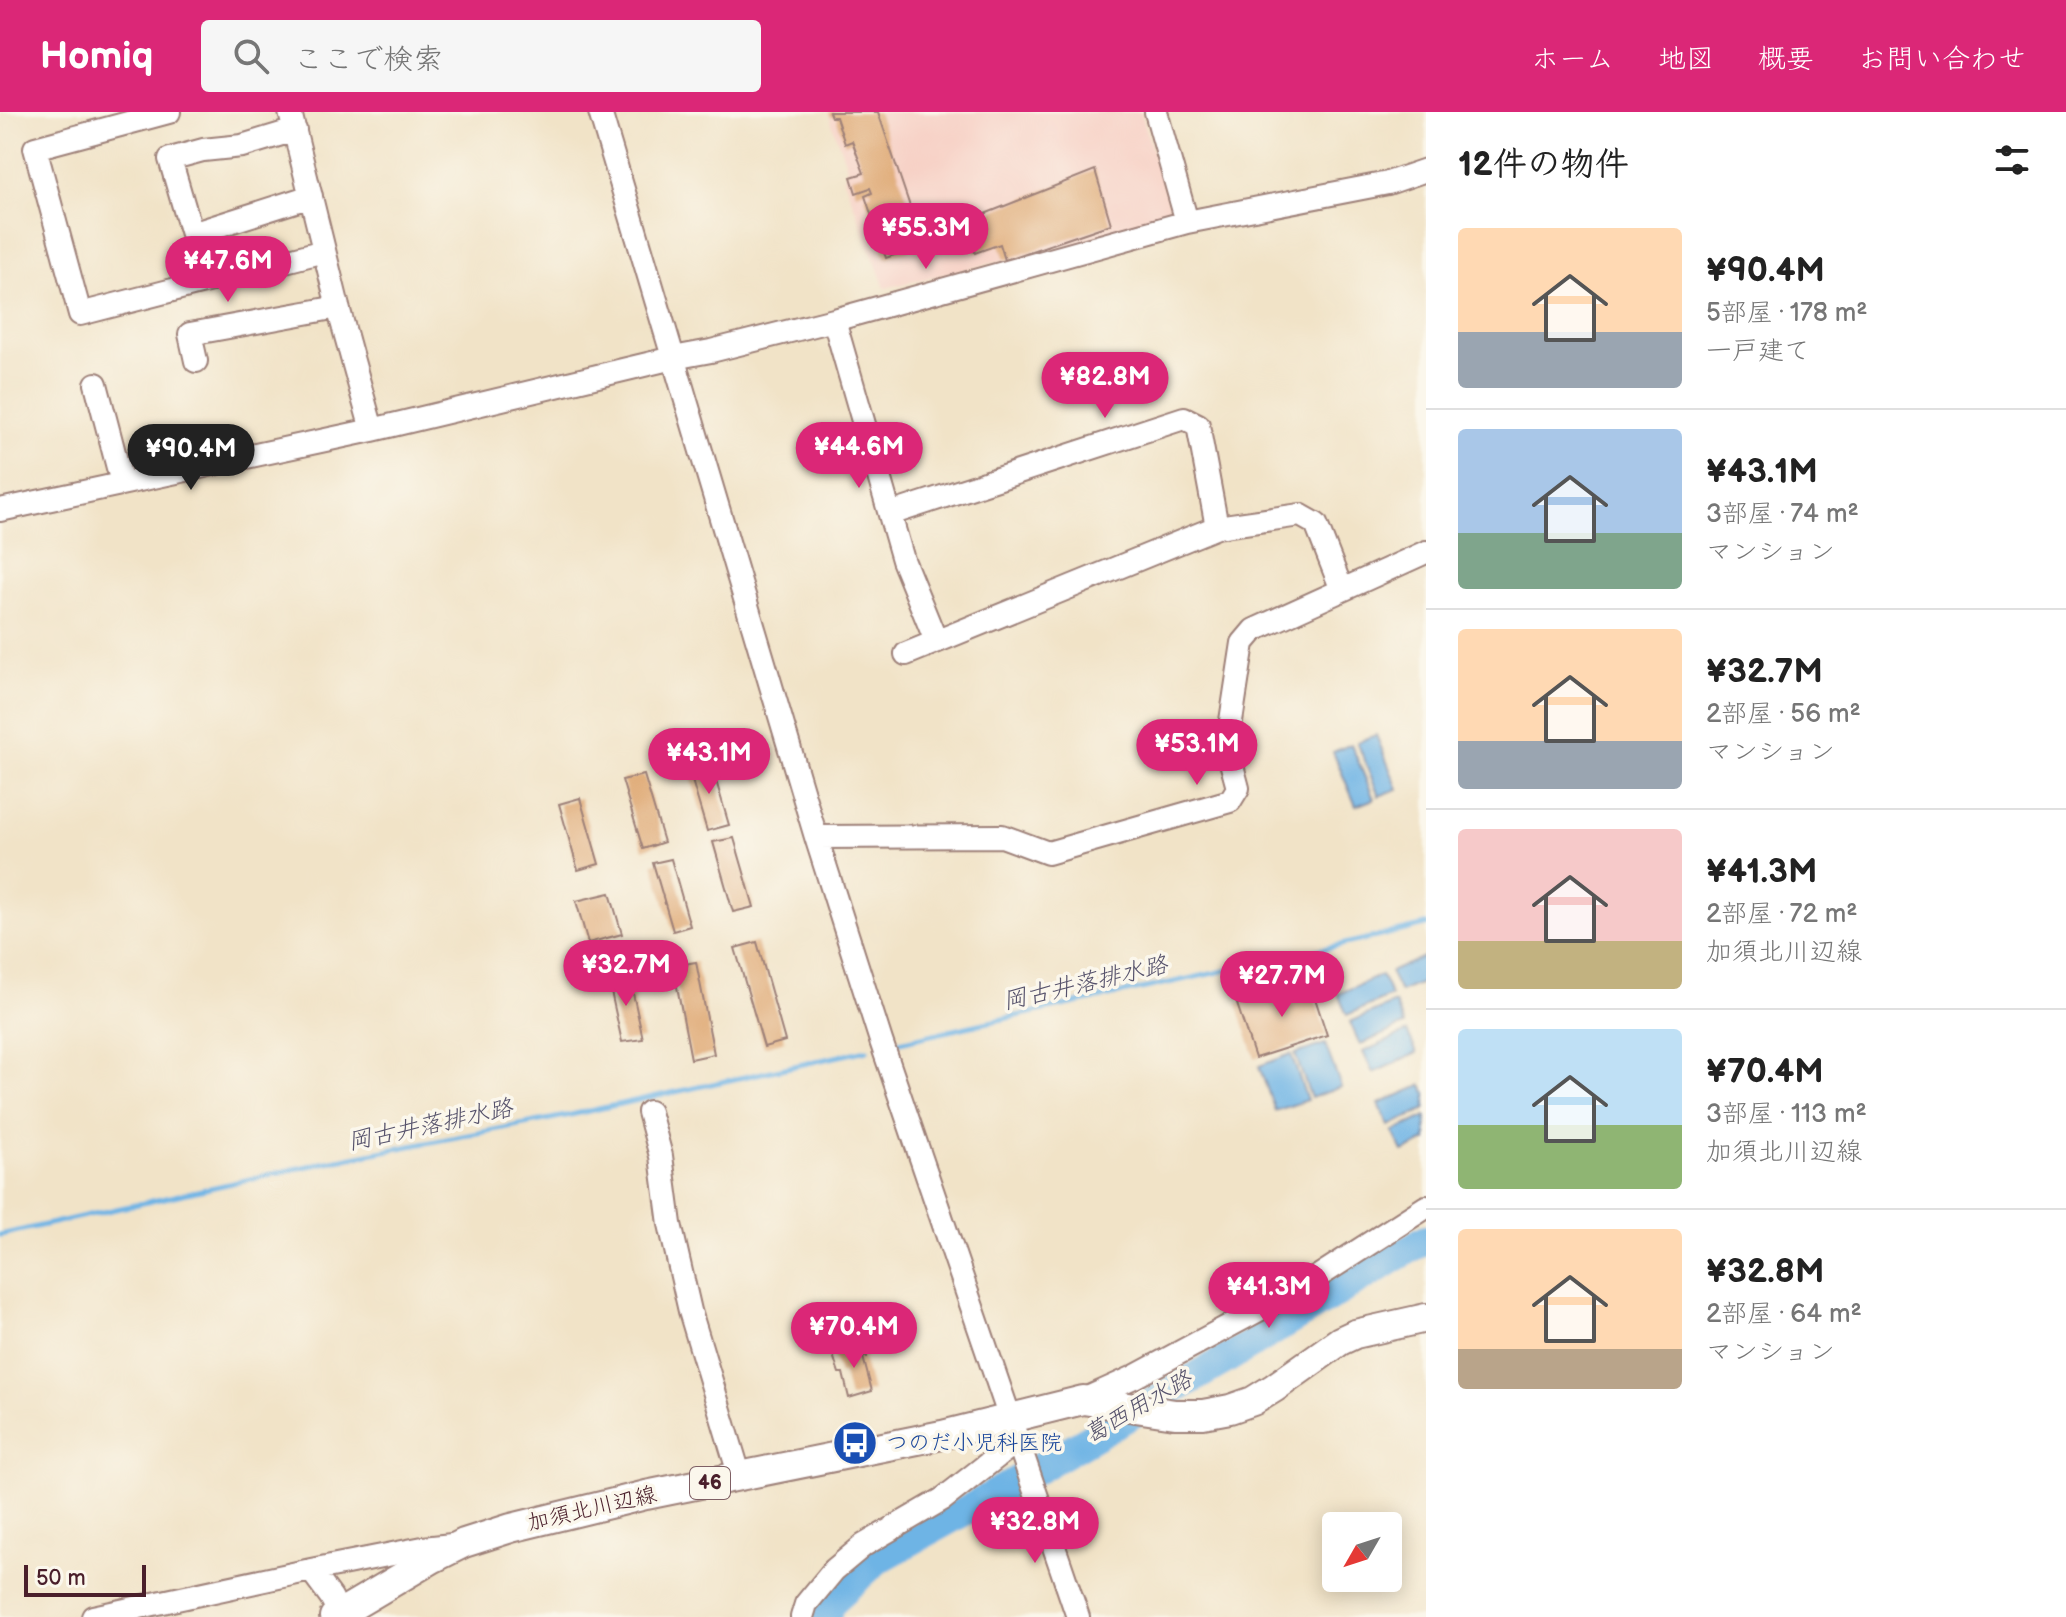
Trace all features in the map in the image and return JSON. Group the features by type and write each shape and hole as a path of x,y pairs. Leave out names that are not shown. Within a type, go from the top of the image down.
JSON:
{"main road":[{"name":"46","path":"1093,1402 1175,1414 1217,1412 1253,1401 1355,1334 1426,1318"},
{"name":"加須北川辺線","path":"336,1615 393,1580 464,1543 511,1528 646,1495 1014,1430 1093,1402"}],"street":[{"path":"169,112 35,148 80,314 324,251"},
{"path":"600,112 816,837 883,1046 1078,1617"},
{"path":"1156,112 1187,222"},
{"path":"311,196 192,234 170,159 203,150 242,146 292,121 372,430"},
{"path":"0,510 372,430 711,351 1187,222 1388,183 1426,170"},
{"path":"196,361 190,334 338,307"},
{"path":"834,320 903,560 936,641"},
{"path":"96,384 122,483"},
{"path":"890,514 1184,418 1198,425 1217,527"},
{"path":"906,654 1217,527 1300,515 1316,524 1342,590"},
{"path":"816,837 1002,836 1048,853 1230,801 1238,788 1227,747 1243,643 1254,630 1426,552"},
{"path":"649,1112 661,1156 670,1224 690,1311 740,1477"},
{"path":"1093,1402 1305,1285 1426,1207"},
{"path":"802,1617 806,1604 834,1570 864,1545 951,1494 1014,1430"},
{"path":"93,1617 311,1570 464,1543"},
{"path":"311,1570 331,1597 336,1615"}],"shaded area":[{"path":"828,112 1141,112 1174,222 885,288 844,179 847,167"}],"water":[{"path":"1376,735 1398,789 1379,796 1357,742"},
{"path":"1351,744 1374,799 1356,806 1333,752"},
{"path":"1426,956 1426,981 1400,992 1390,972"},
{"path":"1381,975 1391,996 1347,1015 1338,994"},
{"path":"1395,1003 1404,1025 1360,1045 1350,1022"},
{"path":"1407,1032 1417,1053 1373,1073 1363,1052"},
{"path":"1325,1044 1341,1087 1311,1098 1295,1054"},
{"path":"1291,1054 1307,1100 1275,1111 1259,1066"},
{"path":"1422,1085 1426,1093 1426,1109 1389,1126 1379,1104"},
{"path":"1426,1116 1426,1141 1403,1152 1393,1132"}],"building":[{"path":"829,112 878,112 923,245 886,258 865,196 872,193 870,188 856,193 851,177 864,173 852,141 845,144 836,117 831,117"},
{"path":"1095,170 1111,224 1005,260 1000,244 975,253 967,228 928,243 927,237"},
{"path":"710,760 729,825 707,831 688,767"},
{"path":"644,775 664,842 643,849 622,780"},
{"path":"580,798 599,864 578,870 559,804"},
{"path":"734,838 754,907 733,912 713,842"},
{"path":"671,859 690,926 673,931 653,863"},
{"path":"610,893 622,934 588,943 576,901"},
{"path":"757,942 785,1041 764,1047 735,948"},
{"path":"696,962 714,1054 691,1059 673,966"},
{"path":"629,975 643,1039 622,1042 608,978"},
{"path":"1309,980 1327,1035 1255,1058 1237,1004"},
{"path":"866,1341 867,1357 863,1357 872,1391 849,1398 843,1373 839,1373 833,1355"}],"waterway":[{"name":"岡古井落排水路","path":"891,1044 1426,925"},
{"name":"岡古井落排水路","path":"0,1235 317,1164 566,1116 867,1050"},
{"name":"葛西用水路","path":"826,1617 831,1602 877,1560 1228,1358 1426,1239"}],"place":[{"name":"つのだ小児科医院","path":"855,1443"}]}
